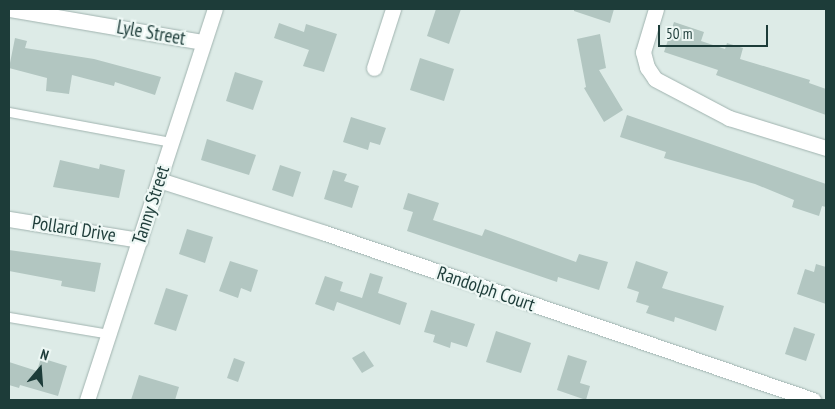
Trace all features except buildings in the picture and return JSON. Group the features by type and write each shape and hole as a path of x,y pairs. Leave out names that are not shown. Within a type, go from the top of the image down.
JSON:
{"street":[{"name":"Lyle Street","path":"10,9 203,42"},
{"name":"Tanny Street","path":"87,400 214,9"},
{"path":"374,68 393,9"},
{"path":"656,9 643,52 647,67 665,87 729,118 826,148"},
{"name":"Randolph Court","path":"159,180 335,237 812,400"},
{"name":"Pollard Drive","path":"9,219 140,240"}],"lane":[{"path":"9,112 171,142"},
{"path":"9,317 109,334"}]}
